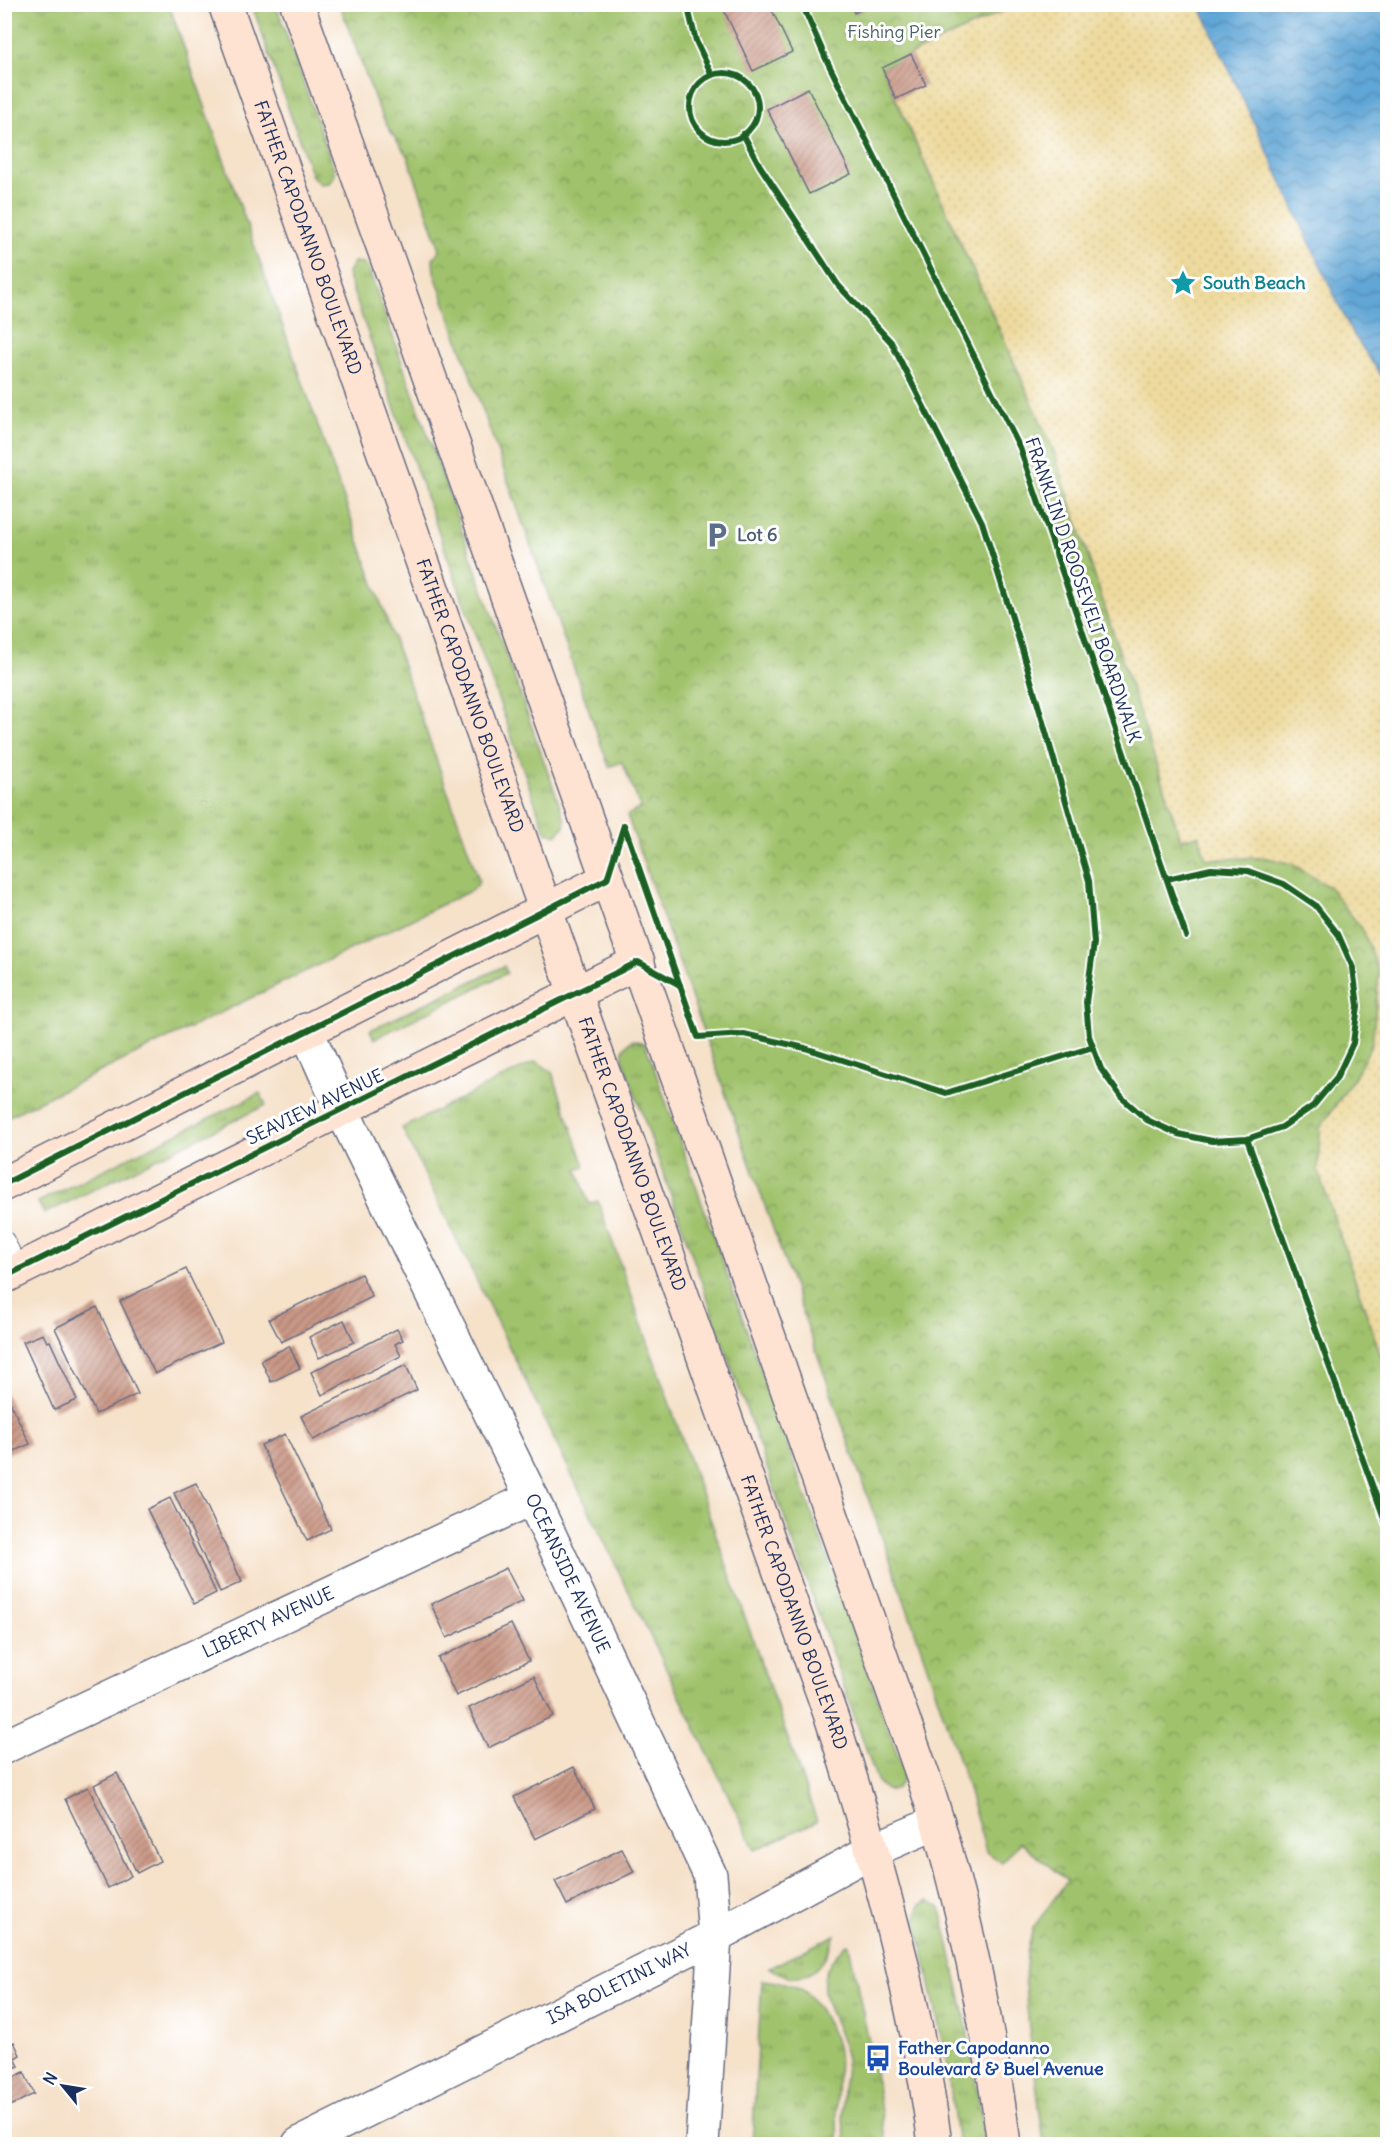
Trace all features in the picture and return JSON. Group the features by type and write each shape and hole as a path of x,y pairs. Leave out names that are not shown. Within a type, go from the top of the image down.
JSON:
{"main road":[{"name":"FATHER CAPODANNO BOULEVARD","path":"225,4 806,1644 873,1850 890,1913 927,2085 935,2145"},
{"path":"297,4 906,1724 938,1822 962,1914 988,2038 1004,2145"},
{"path":"4,1184 607,879"},
{"name":"SEAVIEW AVENUE","path":"12,1274 638,962"}],"street":[{"name":"OCEANSIDE AVENUE","path":"306,1030 342,1110 532,1498 710,1875 715,1936 702,2145"},
{"name":"LIBERTY AVENUE","path":"4,1747 532,1498"},
{"name":"ISA BOLETINI WAY","path":"299,2145 715,1936 873,1850 938,1822"}],"lane":[{"path":"4,1241 12,1274"}],"green space":[{"name":"Fishing Pier","path":"851,4 855,13 872,4 1016,5 882,68 1054,452 1181,840 1199,835 1206,859 1268,858 1292,864 1329,887 1363,930 1379,973 1372,1044 1355,1076 1320,1128 1318,1171 1387,1374 1387,2144 1044,2144 1025,1985 1027,1952 1033,1928 1067,1881 1020,1842 1002,1863 986,1851 964,1775 914,1628 627,815 641,808 622,762 609,767 434,272 433,259 440,249 408,157 387,126 377,105 340,5"},
{"path":"4,5 169,5 479,880 477,886 472,890 5,1118"},
{"path":"252,5 276,5 334,169 334,177 329,183 320,184 312,176"},
{"path":"354,262 364,263 369,270 565,820 564,827 556,835 548,833 544,828 349,280 348,272"},
{"path":"504,966 507,973 374,1039 370,1030"},
{"path":"633,1040 644,1043 648,1051 903,1771 902,1783 898,1788 887,1790 878,1783 623,1059 624,1048"},
{"path":"536,1061 552,1072 585,1166 577,1169 589,1204 598,1201 817,1821 755,1850 402,1128"},
{"path":"260,1093 266,1105 44,1214 38,1202"},
{"path":"928,1901 939,1906 942,1914 965,2017 986,2144 958,2144 946,2059 917,1923 918,1909"},
{"path":"835,1935 820,1964 807,1974 791,1977 769,1968"},
{"path":"847,1944 875,2072 886,2144 846,2144 843,2124 843,2089 846,2062 843,2045 824,1989 825,1975 832,1960"},
{"path":"762,1980 800,1988 813,1999 833,2035 839,2058 837,2127 839,2144 752,2144"}],"sand":[{"name":"South Beach","path":"851,5 1345,5 1388,114 1387,1374 1318,1172 1320,1128 1355,1076 1268,858 1206,859 1181,841 1054,452 896,99"}],"water":[{"path":"1199,5 1387,5 1387,384 1351,331"}],"building":[{"path":"721,4 769,4 792,52 753,71"},
{"path":"851,4 872,4 854,13"},
{"path":"911,54 926,85 896,99 882,68"},
{"path":"808,88 851,174 809,194 767,109"},
{"path":"186,1269 222,1342 155,1374 120,1301"},
{"path":"361,1274 372,1297 281,1342 269,1319"},
{"path":"97,1307 138,1394 96,1414 55,1328"},
{"path":"344,1320 354,1342 319,1358 309,1337"},
{"path":"397,1329 403,1340 395,1344 401,1356 322,1395 311,1372"},
{"path":"43,1334 47,1342 50,1341 77,1400 54,1410 23,1342"},
{"path":"289,1346 300,1368 271,1382 261,1360"},
{"path":"406,1365 417,1390 313,1440 301,1416"},
{"path":"4,1390 30,1444 5,1455 4,1453"},
{"path":"285,1434 331,1529 307,1541 261,1445"},
{"path":"196,1483 242,1582 220,1592 174,1493"},
{"path":"170,1498 216,1593 194,1604 147,1509"},
{"path":"506,1568 523,1601 447,1638 431,1604"},
{"path":"511,1624 529,1661 456,1696 438,1658"},
{"path":"534,1676 553,1716 488,1748 469,1708"},
{"path":"574,1767 595,1809 535,1839 514,1797"},
{"path":"117,1773 160,1861 137,1873 94,1785"},
{"path":"88,1787 131,1876 108,1888 65,1799"},
{"path":"622,1849 634,1872 567,1905 555,1881"},
{"path":"14,2042 20,2055 15,2058 19,2066 4,2072 4,2047"},
{"path":"24,2072 34,2094 4,2109 4,2082"}],"cycle path":[{"path":"687,4 696,41 712,75"},
{"name":"FRANKLIN D ROOSEVELT BOARDWALK","path":"802,4 826,59 1020,448 1186,936"},
{"path":"724,73 737,76 748,83 755,94 758,107 755,120 748,131 737,138 724,141 711,138 700,131 693,120 690,107 693,94 700,83 711,76 724,73"},
{"path":"743,134 760,166 838,285 891,342 982,522 1021,646 1089,881 1094,943 1086,1002 1089,1036 1101,1069 1121,1097 1147,1120 1178,1134 1212,1141 1247,1139 1282,1127 1313,1106 1337,1077 1353,1043 1358,1006 1353,968 1338,934 1315,905 1284,884 1248,871 1211,869 1167,879"},
{"path":"624,825 698,1037 744,1034 805,1048 946,1093 1093,1047"},
{"path":"4,1184 607,879 624,825"},
{"path":"4,1277 638,962 680,985"},
{"path":"1247,1139 1388,1529"}],"place":[{"name":"South Beach","path":"1183,283"},
{"name":"Lot 6","path":"717,535"},
{"name":"Father Capodanno Boulevard & Buel Avenue","path":"878,2058"}]}
